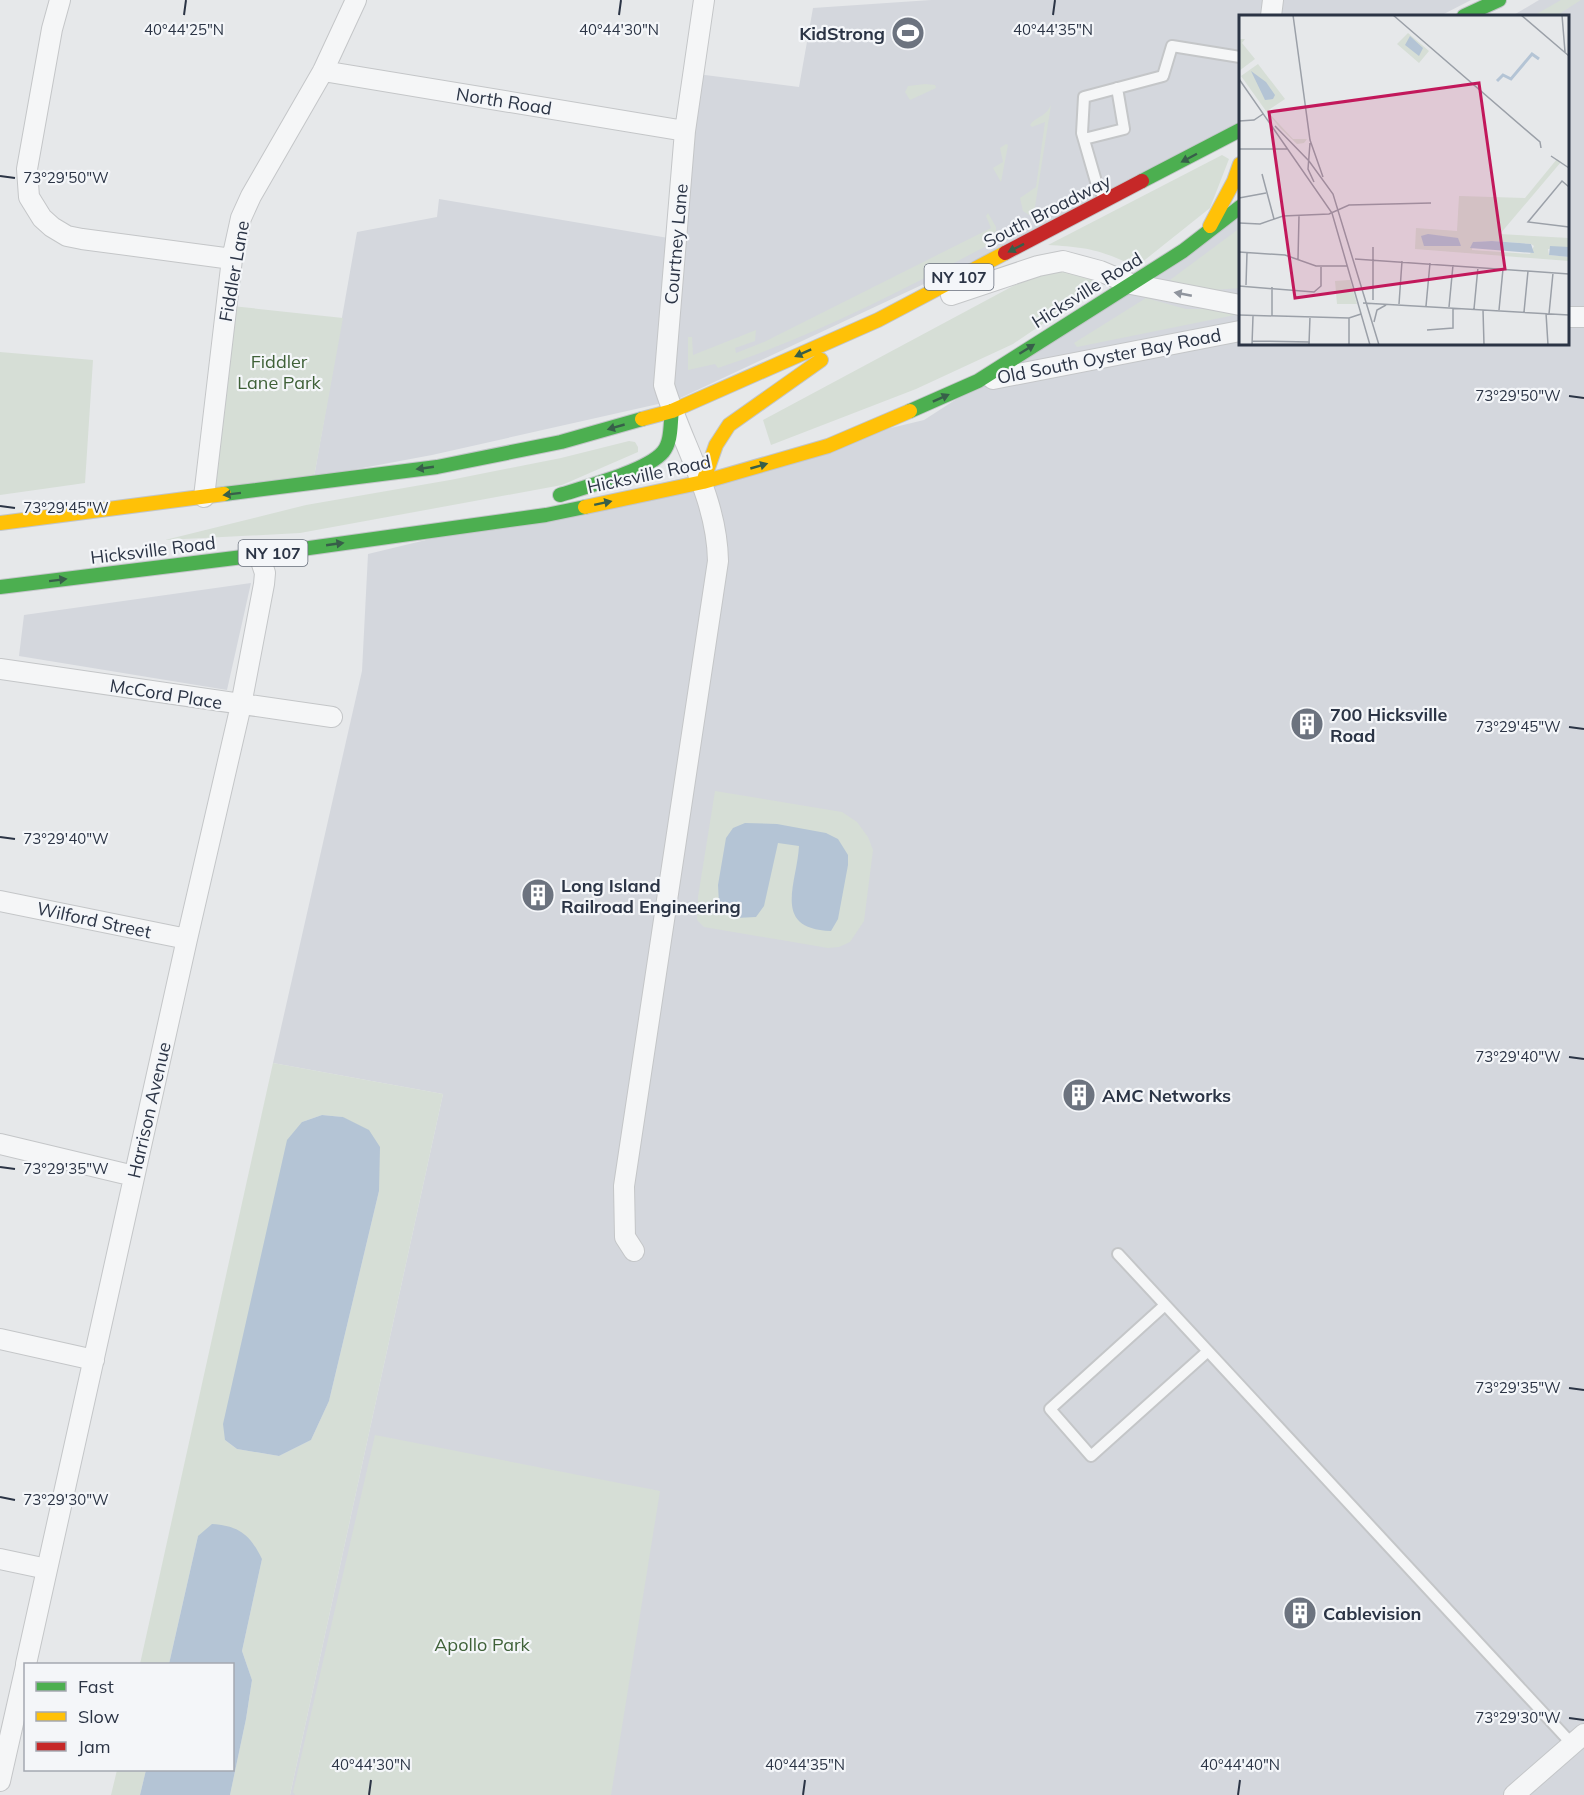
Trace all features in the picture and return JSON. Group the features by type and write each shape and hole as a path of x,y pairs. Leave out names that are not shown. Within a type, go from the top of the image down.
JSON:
{"main road":[{"path":"1467,15 1505,3"},
{"name":"South Broadway","path":"672,411 878,320 1239,131"},
{"path":"1207,232 1239,167"},
{"name":"Hicksville Road","path":"0,587 259,555 546,515 703,483 855,436 978,381 1183,251 1239,208"},
{"path":"703,483 712,452 729,425 878,320"},
{"path":"480,524 643,465 658,457 664,451 668,441 672,411"},
{"name":"NY 107","path":"0,524 437,467 561,442 672,411"}],"street":[{"path":"60,0 52,29 27,170 29,196 42,218 67,236 232,259"},
{"name":"Fiddler Lane","path":"204,497 232,259 241,218 251,196 323,71 356,0"},
{"name":"Courtney Lane","path":"634,1251 625,1237 624,1186 718,561 717,538 703,483 672,411 664,385 685,131 704,0"},
{"path":"1271,15 1274,0"},
{"name":"North Road","path":"323,71 685,131"},
{"name":"Old South Oyster Bay Road","path":"878,320 1038,266 1063,261 1100,271 1131,285 1239,305"},
{"name":"Old South Oyster Bay Road","path":"978,381 1239,331"},
{"name":"Harrison Avenue","path":"26,1663 241,705 264,584 265,573 259,555"},
{"name":"McCord Place","path":"0,669 332,717"},
{"name":"Wilford Street","path":"0,900 187,939"},
{"path":"0,1144 134,1176"},
{"path":"0,1340 94,1360"},
{"path":"0,1559 47,1569"},
{"name":"Harrison Avenue","path":"0,1777 24,1674"},
{"path":"1514,1795 1578,1739"}],"lane":[{"path":"1106,201 1097,185 1083,139 1084,97 1163,76 1172,46 1239,57"},
{"path":"1083,139 1124,129 1117,88"},
{"path":"1118,1254 1578,1739"},
{"path":"1166,1305 1050,1409 1091,1456 1208,1351"}],"shaded area":[{"path":"931,0 1471,0 1442,15 1239,15 1239,124 1035,232 676,400 432,455 314,477 357,232 437,217 439,199 680,240 697,74 799,87 813,8"},
{"path":"1539,0 1584,0 1584,1795 290,1795 443,1094 273,1063 362,671 368,554 924,420 1239,218 1239,345 1569,345 1569,15 1514,15"},
{"path":"251,583 227,690 19,656 24,615"}],"green space":[{"path":"1561,0 1581,0 1558,15 1535,15"},
{"path":"935,85 936,88 910,100 905,92 908,86"},
{"path":"1051,105 1034,213 1029,215 1023,211 1020,198 1036,187 1045,122 1032,127 1030,125"},
{"path":"1008,145 1001,182 993,168 1003,162 1000,148"},
{"path":"1222,155 1229,159 1210,208 1136,267 1094,250 1048,245"},
{"path":"988,213 996,227 996,231 990,235 992,243 959,261 892,295 789,342 718,368 715,364 688,370 688,337 692,337 693,355 756,330 755,341 735,348 736,353 764,342 991,228 986,216"},
{"path":"1239,229 1239,288 1214,290 1181,288 1170,280"},
{"path":"1065,270 1080,272 1092,280 1094,289 1013,344 916,389 771,445 763,420 1013,286 1049,272"},
{"path":"1146,298 1186,309 1235,309 1239,313 1077,347 1074,343"},
{"name":"Fiddler Lane Park","path":"232,306 343,318 314,477 212,491"},
{"path":"0,352 93,360 85,483 0,495"},
{"path":"629,441 635,442 638,452 562,485 300,533 165,540 306,505 450,480 561,458"},
{"path":"715,791 842,812 857,822 868,837 873,850 864,921 850,942 839,947 828,948 704,927 697,920 698,897"},
{"path":"273,1063 443,1094 290,1795 230,1795 252,1680 242,1651 262,1559 198,1536 169,1663 140,1663","holes":["322,1115 343,1117 379,1191 329,1401 311,1440 279,1456 237,1449 225,1440 302,1122"]},
{"name":"Apollo Park","path":"375,1435 660,1491 611,1795 295,1795 293,1792"},
{"path":"117,1771 146,1771 140,1795 111,1795"}],"water":[{"path":"745,823 777,824 826,833 838,839 848,855 848,865 838,919 831,931 812,928 800,922 794,913 792,889 799,846 778,843 764,906 756,917 736,918 726,912 719,903 718,885 726,838 733,828"},
{"path":"322,1115 343,1117 369,1130 380,1147 379,1191 329,1401 311,1440 279,1456 237,1449 225,1440 223,1424 287,1140 302,1122"},
{"path":"212,1524 230,1527 248,1538 262,1559 242,1651 252,1680 230,1795 140,1795 146,1771 234,1771 234,1663 169,1663 198,1536"}],"traffic: fast":[{"path":"1466,15 1499,0"},
{"path":"1142,181 1239,131"},
{"path":"910,411 978,381 1183,251 1239,208"},
{"path":"560,495 615,478 655,459 668,443 672,411"},
{"path":"224,494 437,467 561,442 642,419"},
{"path":"0,587 259,555 546,515 585,507"}],"traffic: slow":[{"path":"1210,226 1239,167"},
{"path":"642,419 672,411 878,320 1005,253"},
{"path":"703,482 716,445 729,425 821,360"},
{"path":"585,507 703,482 828,446 910,411"},
{"path":"0,523 224,494"}],"traffic: jam":[{"path":"1005,253 1142,181"}],"place":[{"name":"KidStrong","path":"908,33"},
{"name":"700 Hicksville Road","path":"1307,724"},
{"name":"Long Island Railroad Engineering","path":"538,895"},
{"name":"AMC Networks","path":"1079,1095"},
{"name":"Cablevision","path":"1300,1613"}]}
